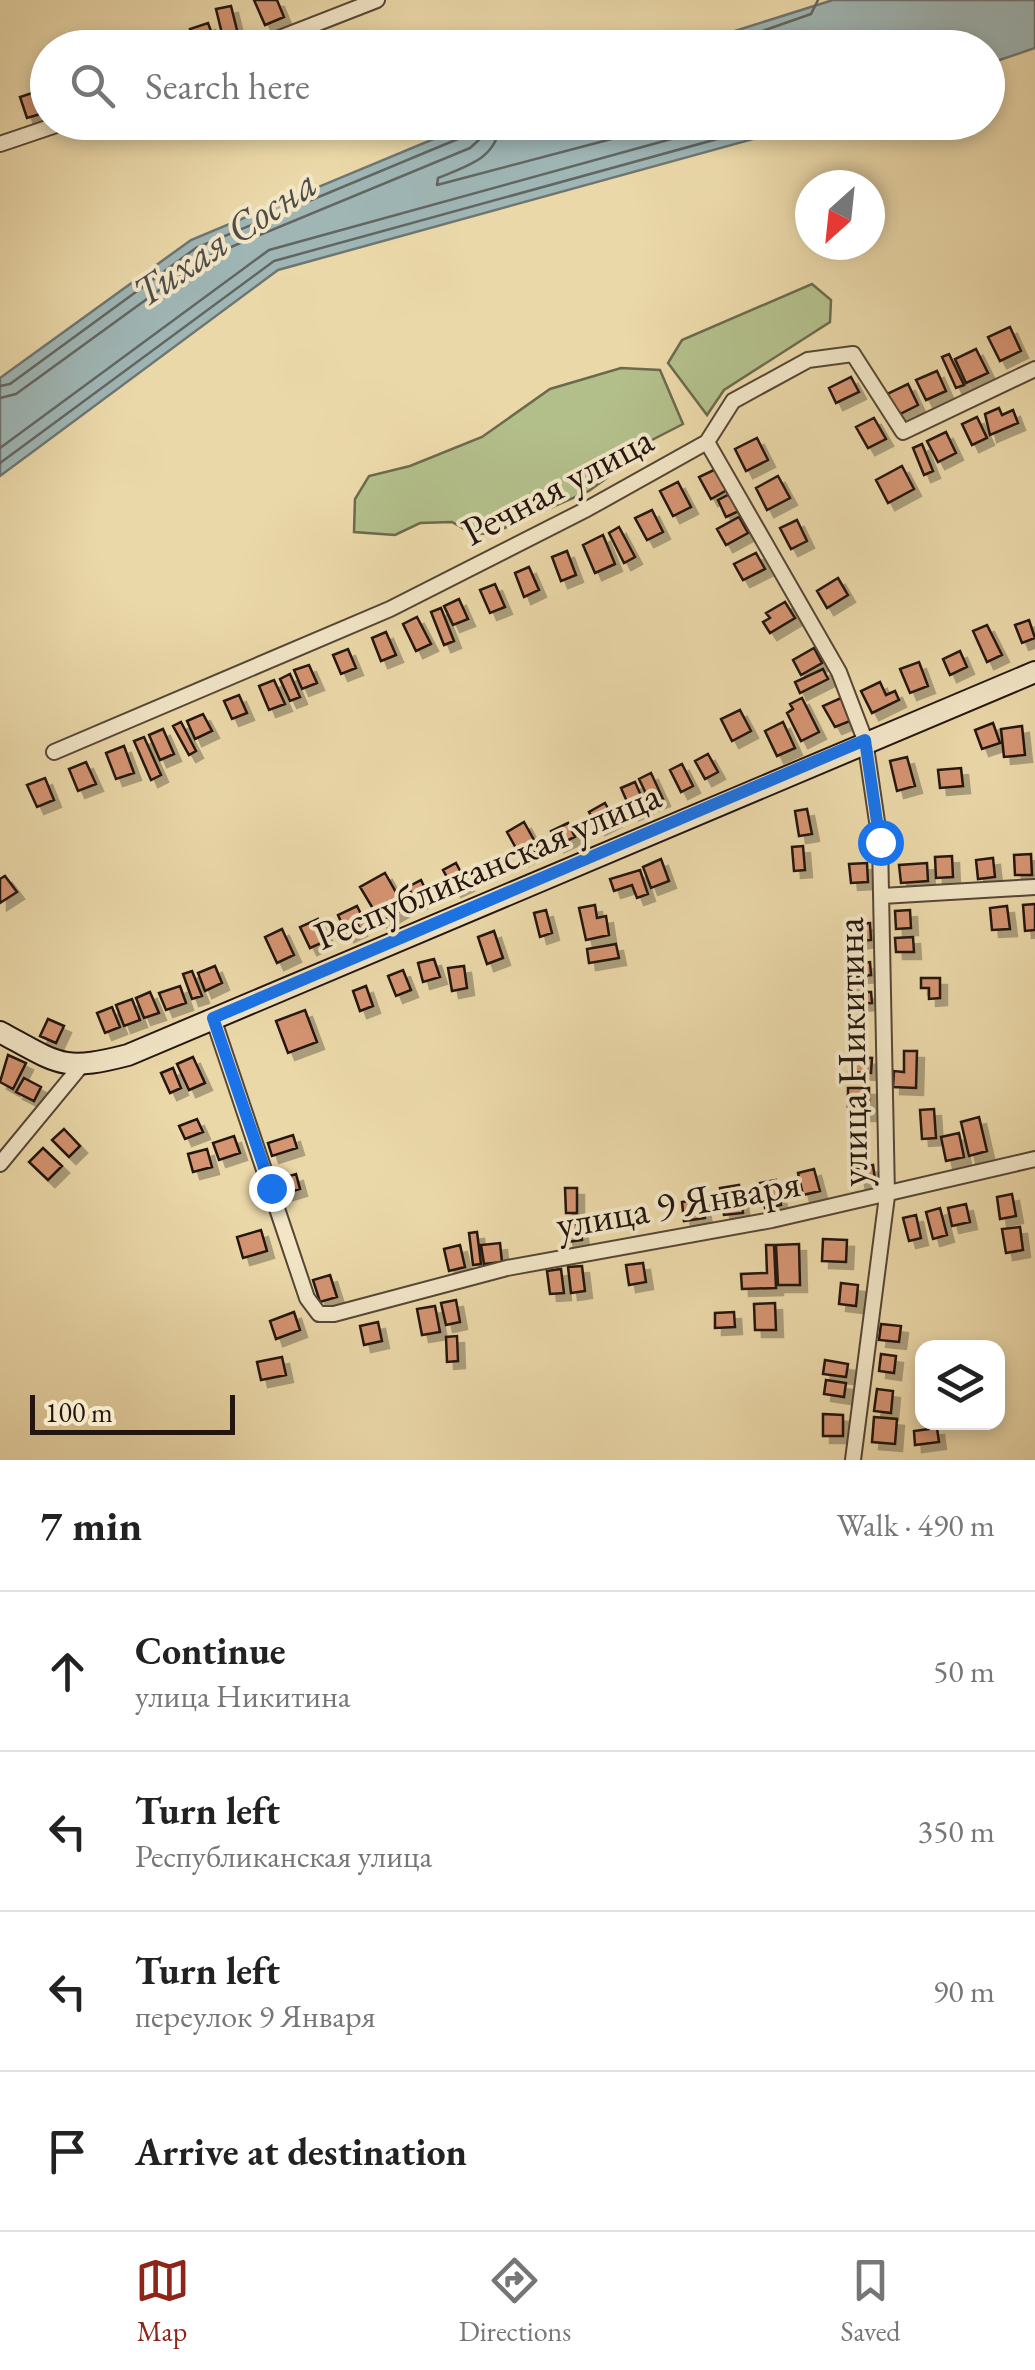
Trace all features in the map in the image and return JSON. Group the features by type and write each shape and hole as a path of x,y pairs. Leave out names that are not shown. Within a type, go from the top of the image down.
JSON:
{"street":[{"path":"300,30 377,0"},
{"path":"0,144 30,134"},
{"name":"Речная улица","path":"54,752 390,610 588,509 707,442 734,402 808,360 853,354 902,432 1035,369"},
{"name":"улица Никитина","path":"707,442 839,672 865,740 880,842 887,1196 852,1460"},
{"name":"Республиканская улица","path":"80,1068 128,1055 865,740 1035,672"},
{"path":"882,896 1035,886"},
{"name":"улица 9 Января","path":"213,1018 307,1298 318,1314 334,1314 507,1268 887,1196 1035,1159"},
{"path":"0,1032 57,1062 80,1068 0,1164"}],"green space":[{"path":"812,284 831,300 830,322 724,390 707,415 668,363 682,340"},
{"path":"621,368 660,370 683,424 613,460 608,477 589,491 491,534 471,533 452,522 420,523 395,535 354,532 355,499 369,476 410,466 482,437 550,389"}],"water":[{"path":"833,0 1035,0 1035,48 1005,58 1005,30 738,30"},
{"name":"Тихая Сосна","path":"431,140 749,140 278,270 0,476 0,378 191,240"}],"building":[{"path":"254,0 277,0 284,17 265,25"},
{"path":"231,6 237,30 221,30 216,9"},
{"path":"208,23 211,30 190,30"},
{"path":"30,94 30,117 27,118 20,97"},
{"path":"1010,327 1021,351 1000,361 988,337"},
{"path":"976,349 988,373 966,383 955,359"},
{"path":"949,354 964,385 956,388 942,357"},
{"path":"937,371 946,391 926,400 916,380"},
{"path":"851,377 859,392 836,403 829,388"},
{"path":"908,384 918,405 898,415 887,394"},
{"path":"999,408 1002,415 1013,410 1018,423 990,435 985,414"},
{"path":"977,417 987,438 972,445 962,424"},
{"path":"874,418 886,439 868,448 856,427"},
{"path":"946,432 956,453 938,462 927,441"},
{"path":"757,438 768,460 746,471 735,449"},
{"path":"922,444 933,471 924,475 913,448"},
{"path":"902,466 914,489 888,503 876,480"},
{"path":"716,469 727,490 711,499 699,477"},
{"path":"778,476 790,498 767,510 756,488"},
{"path":"678,482 691,507 673,516 660,491"},
{"path":"730,494 739,511 726,517 718,500"},
{"path":"652,510 663,532 647,540 635,518"},
{"path":"739,517 748,533 726,545 717,529"},
{"path":"797,520 807,541 791,549 780,528"},
{"path":"619,527 635,557 624,563 609,533"},
{"path":"603,535 615,564 595,573 583,545"},
{"path":"567,551 576,575 561,581 552,557"},
{"path":"756,553 765,569 743,580 734,564"},
{"path":"529,567 539,590 524,597 515,573"},
{"path":"838,578 848,595 827,608 817,591"},
{"path":"495,584 505,607 490,613 480,590"},
{"path":"459,599 468,619 453,625 444,606"},
{"path":"785,602 795,618 770,633 763,622 770,618 766,613"},
{"path":"441,608 454,641 444,645 431,612"},
{"path":"417,617 431,644 416,651 403,624"},
{"path":"1029,620 1035,638 1022,643 1015,625"},
{"path":"987,625 1002,655 987,662 973,631"},
{"path":"386,632 396,655 381,661 372,638"},
{"path":"814,648 822,663 801,675 793,660"},
{"path":"348,649 356,668 341,674 333,655"},
{"path":"960,651 967,667 950,675 943,659"},
{"path":"919,662 928,686 910,693 900,669"},
{"path":"309,665 317,683 302,689 294,670"},
{"path":"823,669 828,679 800,693 795,682"},
{"path":"290,674 300,697 290,701 280,679"},
{"path":"274,680 285,704 269,710 259,686"},
{"path":"880,682 886,695 895,691 899,700 872,713 861,691"},
{"path":"239,695 247,713 232,719 224,701"},
{"path":"802,698 819,732 801,741 787,713 793,709 790,704"},
{"path":"841,698 850,721 835,727 823,706"},
{"path":"740,710 751,731 732,741 721,719"},
{"path":"203,714 212,731 195,739 187,721"},
{"path":"181,722 196,751 189,755 173,726"},
{"path":"783,722 795,748 777,756 765,731"},
{"path":"993,723 1000,743 982,749 975,730"},
{"path":"1022,726 1025,755 1004,757 1001,729"},
{"path":"163,729 174,754 160,760 149,735"},
{"path":"144,737 161,775 151,780 134,741"},
{"path":"124,746 134,773 116,779 106,753"},
{"path":"708,754 718,772 705,779 695,761"},
{"path":"907,757 915,786 897,791 890,761"},
{"path":"86,762 96,784 78,791 69,769"},
{"path":"682,764 693,786 681,792 670,770"},
{"path":"961,768 963,786 940,788 938,770"},
{"path":"651,773 663,799 651,804 639,779"},
{"path":"45,778 54,800 37,807 27,785"},
{"path":"635,782 646,807 632,813 621,788"},
{"path":"605,803 614,820 598,828 589,812"},
{"path":"807,809 812,834 799,836 795,811"},
{"path":"524,822 539,849 522,859 507,832"},
{"path":"568,823 575,837 557,845 551,831"},
{"path":"803,846 805,870 794,871 792,847"},
{"path":"1031,854 1032,875 1015,875 1014,855"},
{"path":"952,856 953,877 936,878 935,857"},
{"path":"993,858 995,877 978,879 976,860"},
{"path":"661,859 669,881 651,888 643,867"},
{"path":"456,863 467,884 454,890 443,870"},
{"path":"867,863 868,882 851,883 849,864"},
{"path":"927,863 928,881 901,883 899,865"},
{"path":"640,870 648,894 637,898 632,885 614,891 610,879"},
{"path":"385,873 405,908 381,922 360,887"},
{"path":"5,876 17,892 0,903 0,879"},
{"path":"421,880 429,897 417,903 408,887"},
{"path":"1035,904 1035,930 1025,931 1023,905"},
{"path":"595,905 597,918 606,916 609,935 586,940 579,908"},
{"path":"357,906 364,920 357,923 360,929 347,935 338,915"},
{"path":"1007,906 1010,929 992,930 990,908"},
{"path":"546,910 552,933 540,937 534,913"},
{"path":"910,910 911,928 896,929 895,911"},
{"path":"318,919 328,940 310,948 300,927"},
{"path":"870,923 871,940 854,942 852,924"},
{"path":"282,929 294,955 277,963 265,937"},
{"path":"494,931 503,958 487,964 478,937"},
{"path":"913,937 914,952 896,952 895,938"},
{"path":"616,944 619,958 589,963 587,949"},
{"path":"434,959 440,977 423,982 418,963"},
{"path":"870,962 871,975 849,977 848,964"},
{"path":"215,966 222,983 205,991 198,973"},
{"path":"464,966 467,988 452,991 448,968"},
{"path":"403,970 411,990 396,996 388,976"},
{"path":"192,971 202,996 192,999 183,974"},
{"path":"921,978 940,978 940,998 929,999 929,988 921,988"},
{"path":"864,985 864,992 871,992 872,1003 856,1004 851,986"},
{"path":"180,986 186,1003 166,1010 159,993"},
{"path":"366,986 373,1006 360,1011 353,991"},
{"path":"150,992 159,1013 144,1018 136,998"},
{"path":"132,999 140,1020 124,1026 116,1005"},
{"path":"112,1007 120,1027 105,1033 97,1013"},
{"path":"305,1010 317,1042 288,1053 276,1021"},
{"path":"48,1019 64,1026 56,1043 40,1036"},
{"path":"904,1051 917,1051 916,1088 893,1087 894,1071 904,1072"},
{"path":"8,1055 26,1063 13,1089 0,1082"},
{"path":"193,1057 205,1083 189,1090 177,1064"},
{"path":"850,1057 872,1058 871,1073 849,1072"},
{"path":"173,1068 181,1088 170,1093 161,1073"},
{"path":"24,1078 41,1087 34,1101 16,1092"},
{"path":"848,1088 869,1088 869,1114 848,1114"},
{"path":"934,1109 936,1138 922,1139 920,1110"},
{"path":"979,1117 987,1151 969,1156 961,1122"},
{"path":"197,1119 203,1132 185,1139 179,1126"},
{"path":"64,1129 80,1146 69,1157 52,1140"},
{"path":"959,1133 964,1157 946,1161 941,1137"},
{"path":"293,1135 297,1148 272,1156 268,1143"},
{"path":"234,1136 240,1153 219,1160 213,1143"},
{"path":"43,1148 62,1166 48,1180 29,1162"},
{"path":"207,1149 212,1167 193,1172 188,1154"},
{"path":"873,1165 875,1180 859,1183 856,1168"},
{"path":"814,1169 820,1191 803,1195 798,1173"},
{"path":"296,1174 300,1189 283,1194 279,1179"},
{"path":"776,1180 781,1205 765,1208 760,1183"},
{"path":"739,1185 743,1213 724,1215 720,1188"},
{"path":"565,1188 577,1188 577,1213 566,1213"},
{"path":"1012,1194 1016,1216 1000,1219 997,1197"},
{"path":"702,1199 705,1218 684,1221 682,1202"},
{"path":"966,1204 970,1222 952,1226 948,1208"},
{"path":"940,1208 947,1235 933,1239 926,1212"},
{"path":"916,1215 921,1238 909,1241 903,1218"},
{"path":"580,1224 582,1240 567,1242 565,1225"},
{"path":"1020,1227 1023,1250 1006,1253 1002,1229"},
{"path":"261,1230 267,1251 243,1258 237,1237"},
{"path":"477,1232 481,1264 473,1265 469,1233"},
{"path":"823,1239 847,1240 846,1262 822,1261"},
{"path":"500,1243 502,1262 484,1264 481,1245"},
{"path":"799,1244 800,1285 778,1285 776,1245"},
{"path":"460,1245 465,1267 449,1271 444,1249"},
{"path":"766,1245 774,1245 776,1288 742,1289 741,1274 767,1273"},
{"path":"643,1263 646,1282 629,1285 626,1265"},
{"path":"582,1266 585,1291 571,1293 568,1267"},
{"path":"561,1269 564,1293 550,1294 547,1271"},
{"path":"330,1275 337,1297 320,1302 313,1280"},
{"path":"841,1283 858,1285 856,1306 839,1304"},
{"path":"456,1300 460,1322 446,1325 441,1303"},
{"path":"775,1303 776,1330 755,1330 754,1304"},
{"path":"435,1306 440,1332 422,1335 417,1309"},
{"path":"294,1312 300,1330 276,1339 270,1321"},
{"path":"734,1312 735,1327 715,1328 715,1313"},
{"path":"378,1322 382,1341 364,1345 360,1326"},
{"path":"881,1324 901,1326 899,1342 879,1340"},
{"path":"457,1336 458,1361 447,1362 446,1337"},
{"path":"881,1354 896,1356 894,1373 879,1371"},
{"path":"282,1357 286,1375 261,1380 257,1362"},
{"path":"825,1360 848,1364 846,1377 823,1374"},
{"path":"826,1380 846,1383 844,1397 824,1394"},
{"path":"877,1389 893,1391 891,1413 874,1411"},
{"path":"823,1414 843,1415 843,1436 823,1436"},
{"path":"874,1417 897,1419 895,1444 872,1442"},
{"path":"937,1430 939,1442 915,1445 914,1431"}],"route":[{"path":"271,1188 213,1018 865,740 880,842"}]}
